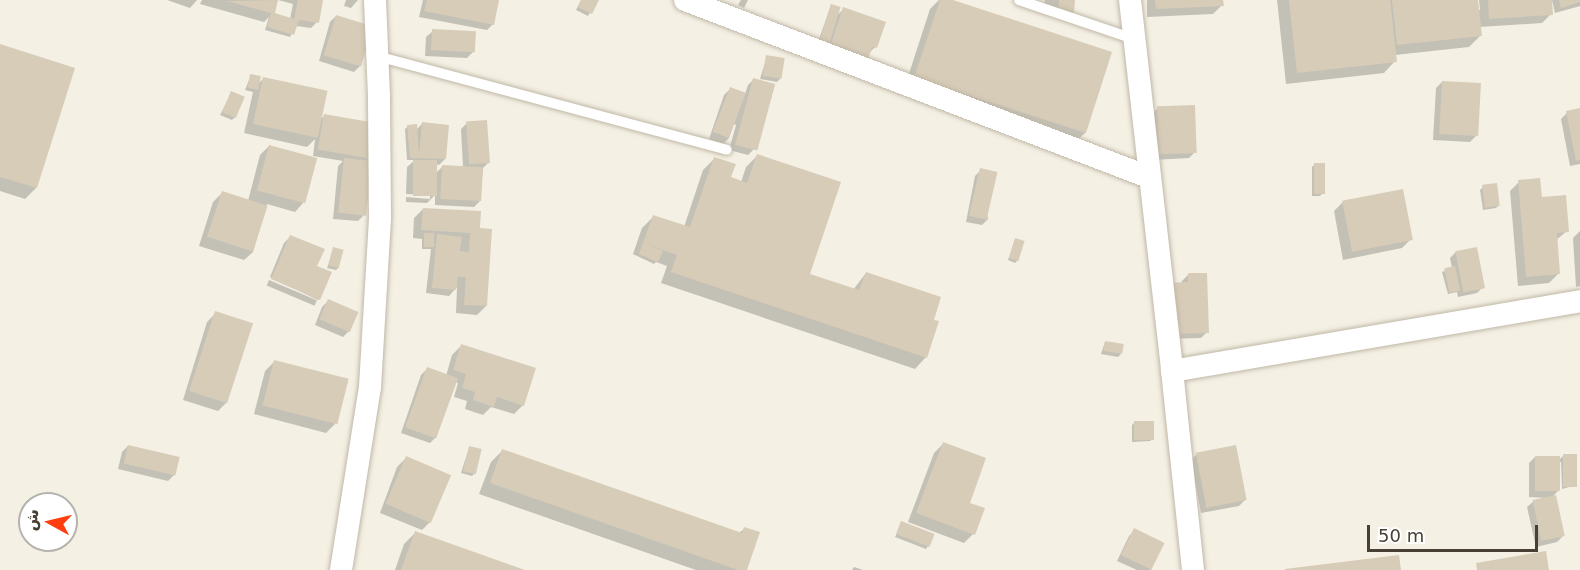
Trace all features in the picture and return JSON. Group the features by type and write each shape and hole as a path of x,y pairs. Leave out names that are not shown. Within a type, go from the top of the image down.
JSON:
{"street":[{"path":"341,570 370,387 380,217 375,0"},
{"path":"685,0 1148,177"},
{"path":"1130,0 1193,570"},
{"path":"1172,371 1580,301"}],"lane":[{"path":"1019,0 1134,39"},
{"path":"377,56 727,150"}],"building":[{"path":"278,0 275,13 294,19 298,0 323,0 319,23 299,20 294,35 267,27 271,13 227,1"},
{"path":"427,0 499,0 494,25 424,11"},
{"path":"581,0 599,0 592,14 578,7"},
{"path":"940,0 953,0 1112,52 1086,133 914,78"},
{"path":"1059,0 1075,0 1074,13 1058,11"},
{"path":"1155,0 1223,0 1224,6 1156,9"},
{"path":"1289,0 1390,0 1397,62 1297,73"},
{"path":"1392,0 1478,0 1482,36 1397,45"},
{"path":"1488,0 1552,0 1553,15 1489,19"},
{"path":"1559,0 1580,0 1580,2 1561,8"},
{"path":"831,4 841,7 829,45 819,42"},
{"path":"843,7 886,22 877,48 872,47 867,63 829,50"},
{"path":"336,15 373,26 361,67 324,55"},
{"path":"432,29 476,31 475,52 431,50"},
{"path":"0,44 75,68 37,188 0,177"},
{"path":"766,55 785,58 781,79 763,76"},
{"path":"250,74 261,76 258,90 248,88"},
{"path":"263,77 328,91 318,138 253,124"},
{"path":"753,78 775,84 757,151 735,145"},
{"path":"1442,81 1481,83 1478,136 1439,134"},
{"path":"730,87 746,93 729,138 713,132"},
{"path":"231,91 245,97 236,118 222,112"},
{"path":"1195,105 1197,153 1159,154 1157,106"},
{"path":"1580,108 1580,160 1576,161 1566,111"},
{"path":"324,114 378,124 372,159 318,149"},
{"path":"487,120 490,163 469,164 466,121"},
{"path":"422,122 449,125 446,159 410,158 407,125 417,124 419,155"},
{"path":"269,145 317,158 305,203 257,190"},
{"path":"757,154 841,182 810,274 859,290 866,272 941,297 934,320 939,321 927,358 671,272 677,255 646,244 663,251 658,262 639,254 653,215 690,227 714,157 736,164 731,177 747,183"},
{"path":"344,158 372,161 366,216 338,213"},
{"path":"413,160 437,160 437,196 413,196"},
{"path":"1314,163 1325,163 1325,194 1314,194"},
{"path":"442,165 483,167 481,201 440,199"},
{"path":"980,168 998,172 987,220 969,216"},
{"path":"1540,178 1542,197 1566,195 1569,232 1557,233 1560,274 1526,277 1518,180"},
{"path":"1497,183 1500,206 1485,208 1482,185"},
{"path":"1403,189 1413,240 1352,252 1342,201"},
{"path":"222,191 268,206 253,251 207,237"},
{"path":"423,208 481,211 480,228 492,229 487,306 464,305 466,277 458,277 456,290 432,288 437,234 462,237 460,251 469,252 470,233 421,230"},
{"path":"424,233 434,233 434,247 424,247"},
{"path":"290,235 325,249 317,266 332,272 320,300 271,279"},
{"path":"1015,238 1025,241 1018,261 1009,258"},
{"path":"333,247 344,250 339,268 328,265"},
{"path":"1477,247 1485,288 1463,292 1455,251"},
{"path":"1455,266 1460,290 1449,293 1444,268"},
{"path":"1188,273 1207,273 1209,333 1169,334 1167,283 1188,282"},
{"path":"328,299 358,312 350,332 319,319"},
{"path":"215,311 253,323 227,403 189,391"},
{"path":"1105,341 1124,344 1122,354 1103,351"},
{"path":"461,344 536,368 524,406 497,397 494,407 473,400 475,392 462,388 466,374 453,370"},
{"path":"274,360 349,379 337,424 263,406"},
{"path":"427,367 458,378 436,438 405,427"},
{"path":"1134,421 1154,421 1154,440 1134,440"},
{"path":"943,442 986,458 970,503 985,508 975,535 916,513"},
{"path":"128,445 180,457 175,475 124,464"},
{"path":"1236,445 1247,500 1206,508 1196,453"},
{"path":"469,446 482,449 476,474 463,471"},
{"path":"502,449 742,533 744,527 760,532 747,570 738,570 490,483"},
{"path":"1563,454 1577,454 1577,487 1563,487"},
{"path":"406,456 451,475 431,523 386,504"},
{"path":"1535,456 1560,456 1560,491 1535,491"},
{"path":"1556,495 1565,536 1541,541 1533,500"},
{"path":"901,521 935,534 930,547 896,534"},
{"path":"1134,528 1165,543 1151,570 1121,555"},
{"path":"415,531 525,570 401,570"},
{"path":"1546,551 1549,570 1477,570 1476,563"},
{"path":"1399,555 1401,570 1285,570 1285,569"}]}
